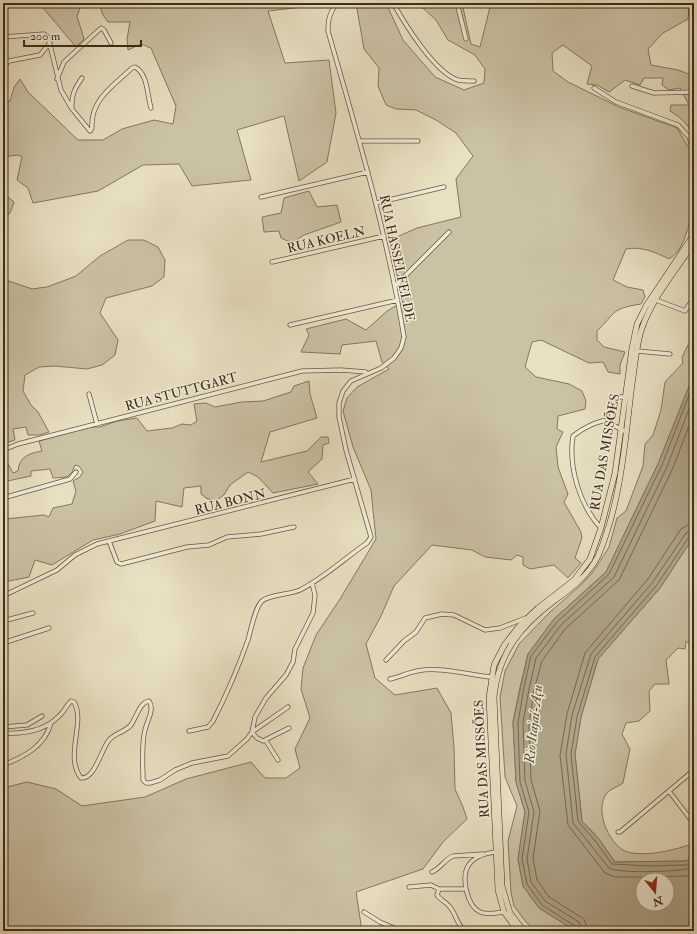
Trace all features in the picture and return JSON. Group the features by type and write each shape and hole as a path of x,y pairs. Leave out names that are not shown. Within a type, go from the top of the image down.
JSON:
{"main road":[{"name":"RUA DAS MISSÕES","path":"628,397 632,348 638,324 652,298 694,234"},
{"name":"RUA DAS MISSÕES","path":"518,931 504,912 498,890 489,698 492,677 496,662 505,644 527,618 570,583 583,570 592,554 602,528 615,473 642,327 656,300 694,243"},
{"name":"RUA DAS MISSÕES","path":"524,931 510,913 502,886 494,697 496,678 502,658 518,635 541,611 578,583 595,561 610,519 620,473 623,431"}],"street":[{"name":"RUA HASSELFELDE","path":"312,583 367,542 371,537 339,417 338,403 343,391 351,381 367,372 381,368 394,358 401,348 404,337 398,300 376,203 360,140 328,31 328,21 331,12 337,3"},
{"path":"393,3 406,26 438,66 458,80 474,81"},
{"path":"457,3 466,39"},
{"path":"57,79 64,62 101,28 104,30 111,43"},
{"path":"3,37 44,34 50,44 57,79 61,90 72,109 87,129 91,130 94,108 106,92 132,68 135,67 140,70 145,80 151,108"},
{"path":"3,67 10,61 40,55 50,44"},
{"path":"72,109 71,99 82,78"},
{"path":"632,86 654,93 694,92"},
{"path":"594,88 616,102 678,126 689,137 694,153"},
{"path":"360,140 418,141"},
{"path":"261,197 368,172"},
{"path":"376,203 444,187"},
{"path":"395,286 449,232"},
{"name":"RUA KOELN","path":"272,262 384,236"},
{"path":"656,300 685,310 694,297"},
{"path":"290,325 398,300"},
{"path":"637,351 670,354"},
{"name":"RUA STUTTGART","path":"3,450 302,371 341,370 367,372"},
{"path":"89,394 97,424"},
{"path":"623,431 613,425 611,420 614,399 619,397 628,397"},
{"path":"602,528 593,517 576,480 572,467 572,444 573,436 578,431 589,426 611,420"},
{"path":"3,498 70,479 76,472"},
{"name":"RUA BONN","path":"3,596 57,570 84,549 109,540 355,479"},
{"path":"109,540 118,562 121,564 187,547 209,545 227,537 261,534 294,527"},
{"path":"190,731 208,727 213,721 247,641 257,607 262,601 269,597 285,595 312,583 315,595 314,613 295,649 293,662 286,675 266,698 255,717 252,732"},
{"path":"3,621 33,613"},
{"path":"386,660 404,641 416,632 425,618 442,614 454,615 485,630 500,628 527,618"},
{"path":"3,643 49,628"},
{"path":"390,679 416,671 441,670 492,677"},
{"path":"3,733 18,734 50,723 59,716 71,701 74,702 77,707 78,716 74,750 78,775 84,779 88,777 95,767 108,741 128,728 144,703 149,701 151,711 144,736 143,780 150,783 192,763 228,756 247,739 252,732 288,707"},
{"path":"3,727 27,725 42,716"},
{"path":"3,765 30,752 42,741 50,723"},
{"path":"252,732 261,741 266,741 289,728"},
{"path":"266,741 278,760"},
{"path":"618,832 620,832 694,770"},
{"path":"669,791 694,824"},
{"path":"432,872 440,868 449,858 453,856 496,852"},
{"path":"484,854 470,863 467,868 466,889 470,903 475,910 485,914 504,912"},
{"path":"409,887 431,885 439,889 466,889"},
{"path":"439,889 437,895 449,905 458,925 465,931"},
{"path":"364,912 392,928 401,931"}],"shaded area":[{"path":"39,3 82,3 77,16 84,39 76,47"},
{"path":"99,3 312,3 311,6 268,11 285,63 329,60 336,113 327,162 299,181 284,116 237,130 251,180 192,186 179,164 143,165 98,191 33,203 28,188 17,180 22,157 18,155 3,157 3,102 10,101 14,87 20,79 28,92 78,140 103,140 122,129 154,120 173,124 176,106 151,48 141,44 128,50 127,39 130,22 108,22 103,15"},
{"path":"356,3 386,3 403,40 435,77 464,90 484,83 485,69 475,55 448,40 436,20 423,8 410,5 409,3 462,3 471,44 480,47 491,3 688,3 689,5 688,19 663,33 648,49 651,65 678,70 694,76 694,140 685,123 670,111 671,105 689,105 680,88 669,90 662,85 663,78 644,78 640,85 625,80 609,92 597,85 587,84 592,66 563,45 552,53 553,71 568,82 619,107 677,128 690,150 694,165 694,217 692,218 684,241 678,251 669,259 643,249 626,249 613,280 627,287 643,290 645,297 641,304 615,312 597,331 597,340 604,347 625,352 620,365 620,374 608,372 603,362 589,363 541,340 532,342 525,367 536,377 569,384 582,391 586,401 585,409 558,416 557,429 563,432 556,447 558,467 568,494 564,502 581,532 582,538 575,558 581,563 568,578 554,565 530,569 523,565 523,557 517,555 511,560 485,557 472,550 432,545 394,586 381,616 366,644 375,678 395,695 437,688 451,713 455,789 467,819 443,842 423,869 356,892 362,931 3,931 3,788 27,782 56,789 82,806 145,797 186,779 251,762 265,778 286,778 300,768 295,749 310,718 301,689 303,668 316,635 340,599 376,539 371,490 353,447 343,411 347,398 357,387 389,369 382,362 376,341 342,345 340,354 301,352 309,335 306,329 346,319 366,330 387,311 404,301 390,240 417,228 461,217 456,179 473,156 456,133 436,120 416,110 396,109 386,105 378,86 379,68 364,49"},
{"path":"309,191 317,207 337,205 341,222 304,235 292,243 281,238 279,231 264,232 262,217 281,213 284,198"},
{"path":"3,193 14,202 10,213 3,220"},
{"path":"128,240 144,240 158,247 165,260 164,277 152,286 106,298 100,313 118,340 115,355 102,365 87,369 55,366 39,367 25,375 23,391 31,405 38,412 49,432 39,435 28,435 26,427 13,429 15,440 3,444 3,279 32,289 47,287 76,276 100,256"},
{"path":"689,343 694,343 694,374 658,464 606,572 554,619 528,654 513,722 516,782 525,812 518,859 523,886 539,908 576,931 536,931 526,922 514,906 511,893 508,841 517,806 505,777 500,697 505,671 519,644 550,612 581,585 593,572 609,547 617,518 626,511 643,466 645,444 653,435 661,410 665,382 683,363 682,357"},
{"path":"309,381 310,394 317,418 270,432 261,462 307,451 321,437 328,437 329,443 323,445 322,459 308,472 318,484 273,493 258,477 248,472 230,485 224,495 215,501 206,498 201,494 201,486 184,488 182,507 156,501 155,521 120,534 93,540 52,565 35,560 29,577 4,582 5,591 3,591 3,517 5,519 44,515 49,517 53,508 72,504 76,491 73,481 80,477 83,472 79,466 75,465 72,472 67,477 53,478 50,469 31,471 31,476 3,482 3,455 13,473 18,471 20,462 26,456 42,451 39,441 90,427 100,427 117,421 137,418 147,431 172,428 182,424 191,425 197,421 194,404 206,403 215,407 242,402 263,401 291,392 294,386"},
{"path":"694,536 694,649 686,641 685,649 678,648 666,660 669,684 655,684 649,691 650,711 639,721 626,723 622,734 630,749 623,783 607,793 603,800 602,816 608,833 613,841 625,851 641,854 660,852 694,843 694,856 686,861 615,862 599,839 582,821 575,754 581,717 598,659 660,588"}],"water":[{"name":"Rio Itajaí-Açu","path":"694,374 694,536 660,588 598,659 581,717 575,754 582,821 599,839 615,862 686,861 694,856 694,931 576,931 539,908 523,886 518,859 525,812 516,782 513,722 528,654 554,619 606,572 658,464"}]}
